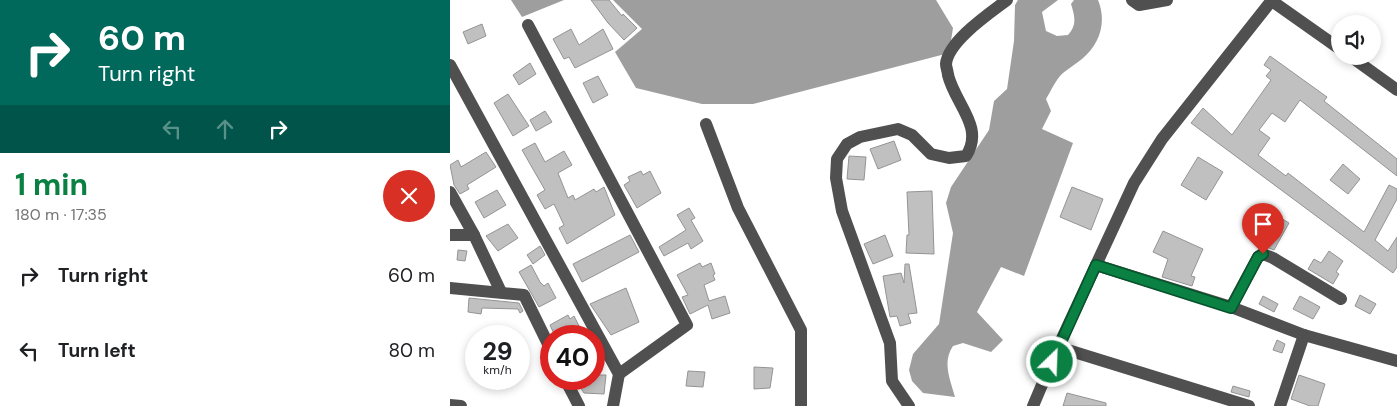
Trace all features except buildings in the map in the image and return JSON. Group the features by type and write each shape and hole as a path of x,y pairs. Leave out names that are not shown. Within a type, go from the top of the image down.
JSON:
{"street":[{"path":"909,406 892,381 890,343 842,211 836,178 837,160 847,144 860,137 898,129 912,135 931,154 949,158 966,156 972,146 971,123 951,87 946,64 951,51 971,28 1006,0"},
{"path":"1132,0 1139,5 1167,0"},
{"path":"1033,406 1058,347 1134,183 1162,139 1272,0 1331,43"},
{"path":"528,25 687,325 619,374"},
{"path":"1362,65 1397,90"},
{"path":"451,68 619,374 613,406"},
{"path":"706,124 738,208 801,330 801,406"},
{"path":"450,192 474,235 501,292"},
{"path":"450,235 474,235"},
{"path":"1231,308 1258,257 1263,254 1274,258 1340,298"},
{"path":"1096,265 1231,308 1304,335 1397,362"},
{"path":"450,288 524,295 540,328"},
{"path":"1280,406 1304,335"},
{"path":"1058,347 1249,406"},
{"path":"571,390 579,406"},
{"path":"450,405 461,406"}],"shaded area":[{"path":"511,0 564,0 522,17"},
{"path":"613,0 936,0 953,28 949,53 753,104 702,104 636,88 615,52 642,29"},
{"path":"1018,0 1058,0 1042,12 1046,31 1057,36 1068,35 1073,28 1074,17 1071,4 1074,0 1098,0 1101,8 1102,24 1093,47 1082,59 1060,76 1046,99 1051,111 1042,129 1073,143 1024,276 1001,267 977,312 1003,340 991,352 963,343 953,346 947,364 955,397 923,393 912,381 909,370 913,354 939,324 953,233 946,203 951,187 989,130 994,101 1007,89 1014,41 1015,5"}],"route":[{"path":"1052,362 1096,265 1231,308 1258,257 1263,254"}]}
